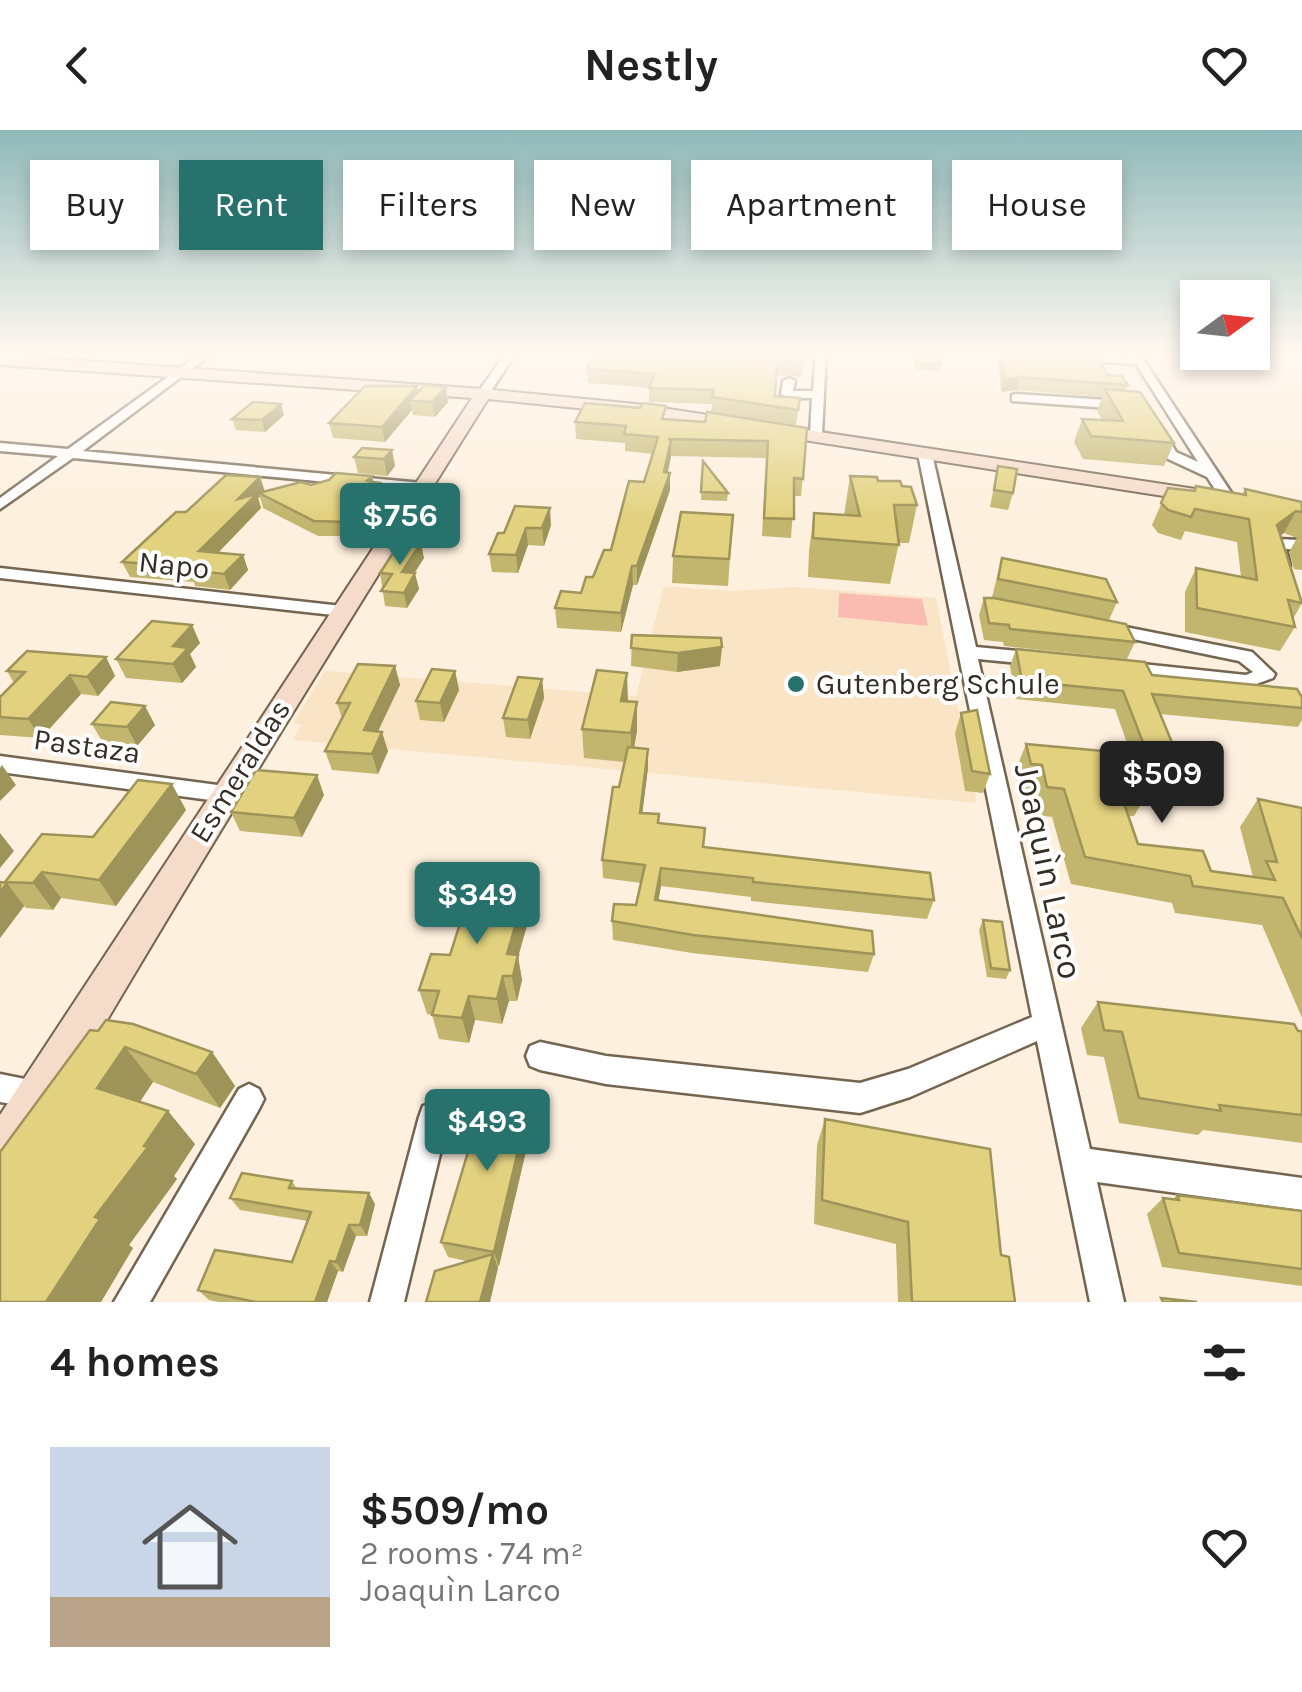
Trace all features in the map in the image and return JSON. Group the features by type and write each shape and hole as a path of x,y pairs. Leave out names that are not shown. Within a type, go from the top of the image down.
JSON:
{"street":[{"path":"0,505 128,408"},
{"name":"Esmeraldas","path":"0,1150 40,1094 225,794 474,408"},
{"path":"623,408 816,434 1238,502"},
{"path":"816,434 817,408"},
{"path":"1119,408 1143,410 1170,455 1212,474"},
{"path":"1169,408 1212,474 1238,502"},
{"path":"0,448 422,488"},
{"name":"Joaquìn Larco","path":"925,454 1107,1302"},
{"path":"1285,577 1278,544 1302,544"},
{"name":"Napo","path":"0,573 342,612"},
{"path":"1088,625 1244,656 1266,674 1248,681 1110,666"},
{"path":"967,652 1051,660"},
{"name":"Pastaza","path":"0,764 225,794"},
{"path":"540,1056 606,1070 860,1098 910,1083 1046,1024"},
{"path":"0,1088 40,1094"},
{"path":"132,1302 249,1099"},
{"path":"387,1302 434,1117"},
{"path":"1076,1162 1302,1194"}],"shaded area":[{"name":"Gutenberg Schule","path":"664,586 730,591 795,587 936,598 977,803 293,740 301,725 293,723 325,671 636,696"},
{"path":"839,593 922,599 928,626 838,617"}],"building":[{"path":"246,408 277,408 262,420 232,419"},
{"path":"344,408 398,408 382,427 329,423"},
{"path":"583,408 665,408 662,419 705,422 707,412 807,428 803,479 794,478 794,519 764,518 768,441 668,439 671,440 664,472 670,473 637,566 632,566 621,613 555,608 561,591 581,593 586,577 593,577 604,550 611,550 629,481 644,482 658,437 624,434 626,426 575,422"},
{"path":"1116,408 1150,408 1174,443 1091,436 1082,419 1123,421"},
{"path":"362,448 392,450 384,459 354,457"},
{"path":"703,461 728,493 701,492"},
{"path":"998,466 1017,469 1013,493 994,490"},
{"path":"336,473 372,476 367,481 380,483 348,522 314,521 259,493 301,482 311,485 329,480"},
{"path":"226,475 260,477 238,499 257,494 199,551 243,555 224,574 189,570 192,567 122,562 176,512 186,512"},
{"path":"850,476 900,481 902,486 911,487 917,505 894,505 899,545 813,538 814,513 860,516"},
{"path":"1196,486 1246,495 1245,489 1302,502 1302,512 1296,511 1277,525 1302,603 1288,600 1295,627 1197,608 1196,568 1257,580 1249,519 1195,509 1191,517 1168,510 1161,503 1168,488 1195,491"},
{"path":"515,506 550,508 542,528 526,528 516,555 489,554 498,533 504,533"},
{"path":"681,512 733,515 729,559 673,556"},
{"path":"401,541 421,543 402,572 415,573 404,593 381,591 392,574 380,573"},
{"path":"1002,558 1106,579 1117,602 998,579"},
{"path":"984,598 1126,624 1135,642 1010,629 1009,625 989,623"},
{"path":"152,621 192,625 173,646 188,648 173,664 116,659"},
{"path":"632,635 721,638 722,647 678,653 631,648"},
{"path":"1016,649 1145,662 1152,675 1297,689 1302,708 1152,694 1182,767 1151,763 1123,691 1022,681"},
{"path":"27,651 106,657 87,677 70,675 28,719 0,717 0,697 25,672 7,671"},
{"path":"358,664 395,666 364,730 382,732 372,754 325,751 350,703 337,703"},
{"path":"432,669 455,671 440,703 416,701"},
{"path":"597,670 627,673 621,701 637,702 631,733 582,729"},
{"path":"518,677 542,679 528,720 503,718"},
{"path":"111,702 145,706 127,727 92,724"},
{"path":"977,710 990,774 972,771 961,713"},
{"path":"1026,744 1136,754 1150,789 1118,786 1138,844 1203,851 1211,871 1275,880 1266,861 1277,862 1258,799 1302,808 1302,938 1283,898 1193,886 1190,876 1085,857 1064,789 1047,787 1042,765 1031,764"},
{"path":"628,747 648,749 640,813 659,814 658,823 705,828 703,847 930,873 934,900 753,882 753,878 661,868 655,900 872,931 874,954 693,935 612,921 614,904 636,905 645,865 602,860 613,787 619,787"},
{"path":"256,770 317,775 294,818 231,812"},
{"path":"138,780 172,784 99,880 42,872 33,883 5,882 42,834 93,837"},
{"path":"477,870 518,874 511,895 524,896 507,954 518,955 513,976 503,976 497,999 469,996 462,1018 432,1015 439,991 419,990 431,954 450,955"},
{"path":"983,920 1002,922 1010,970 991,968"},
{"path":"1098,1002 1294,1024 1302,1031 1302,1115 1219,1105 1221,1111 1139,1098 1122,1032 1104,1030"},
{"path":"106,1020 133,1024 212,1052 196,1074 125,1047 97,1088 168,1111 144,1146 148,1147 95,1217 100,1219 46,1302 0,1302 0,1152 90,1030 98,1031"},
{"path":"486,1092 530,1100 494,1252 441,1242"},
{"path":"825,1119 990,1149 1001,1255 1009,1257 1015,1302 912,1302 908,1222 822,1200"},
{"path":"242,1173 292,1181 289,1188 369,1193 360,1225 349,1225 336,1262 330,1261 315,1302 256,1302 198,1290 215,1250 292,1262 311,1212 230,1198"},
{"path":"1177,1195 1302,1211 1302,1269 1179,1253 1163,1198 1179,1200"},
{"path":"493,1254 480,1302 426,1302 435,1271"},
{"path":"1161,1298 1197,1302 1163,1302"}],"place":[{"name":"Gutenberg Schule","path":"796,684"}]}
